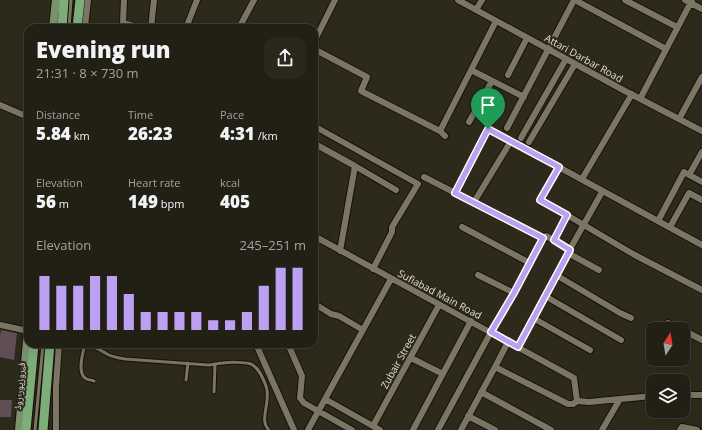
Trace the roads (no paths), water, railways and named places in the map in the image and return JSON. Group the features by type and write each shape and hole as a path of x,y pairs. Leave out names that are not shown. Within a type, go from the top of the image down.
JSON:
{"main road":[{"path":"62,24 64,0"},
{"path":"77,24 80,0"},
{"name":"فیروزپور روڈ","path":"23,427 33,348"},
{"path":"43,430 50,348"}],"street":[{"path":"53,24 56,0"},
{"path":"85,24 88,0"},
{"path":"124,0 123,22 129,24"},
{"path":"151,24 154,0"},
{"path":"188,24 197,0"},
{"path":"241,24 254,0"},
{"path":"318,34 335,0"},
{"name":"Attari Darbar Road","path":"458,0 702,131"},
{"path":"476,10 482,0"},
{"path":"507,128 575,0 666,49"},
{"path":"625,0 678,27"},
{"path":"640,99 678,27 689,1 702,9"},
{"path":"440,132 496,21"},
{"path":"508,75 528,38"},
{"path":"318,51 367,77 361,91 445,136"},
{"path":"521,138 566,59"},
{"path":"529,142 575,64"},
{"path":"471,70 524,96"},
{"path":"679,119 702,77"},
{"path":"469,122 492,80"},
{"path":"582,179 632,94"},
{"path":"0,105 24,115"},
{"path":"318,128 418,184 392,227 392,232 373,269"},
{"path":"455,193 488,129 702,245"},
{"path":"474,202 511,141"},
{"path":"318,145 396,190"},
{"path":"689,175 702,152"},
{"path":"340,251 355,166"},
{"path":"559,167 540,200 633,254 702,290"},
{"path":"658,221 684,172 701,180"},
{"path":"424,177 543,238 546,236 554,240 599,270"},
{"path":"518,347 602,192"},
{"path":"670,227 689,193 702,200"},
{"path":"554,240 567,215"},
{"path":"462,227 530,263"},
{"name":"Sufiabad Main Road","path":"318,238 574,378 577,401"},
{"path":"438,430 543,238"},
{"path":"478,275 514,293"},
{"path":"556,275 631,318"},
{"path":"308,430 391,279"},
{"path":"545,296 620,340"},
{"name":"Zubair Street","path":"373,426 439,305"},
{"path":"318,306 363,330"},
{"path":"533,318 590,350"},
{"path":"412,430 471,321"},
{"path":"0,326 24,330"},
{"path":"690,334 702,340"},
{"path":"461,430 508,342"},
{"path":"23,427 27,348"},
{"path":"56,430 56,387 59,348"},
{"path":"258,348 294,430"},
{"path":"290,348 302,376 300,398 304,404 352,430"},
{"path":"411,358 443,374"},
{"path":"495,367 568,404 573,404 577,401 589,402 646,397"},
{"path":"481,392 551,430"},
{"path":"690,395 702,394"},
{"path":"325,399 380,430"},
{"path":"602,430 620,399"},
{"path":"468,416 495,430"},
{"path":"680,430 682,427 697,430"}],"lane":[{"path":"69,24 71,0"},
{"path":"35,430 43,348"},
{"path":"85,348 80,369 85,378 94,381"},
{"path":"96,348 116,358 210,365 228,362 248,363 256,367 267,388 268,397 264,423 268,429"},
{"path":"186,380 188,363"},
{"path":"214,364 214,392"}]}
